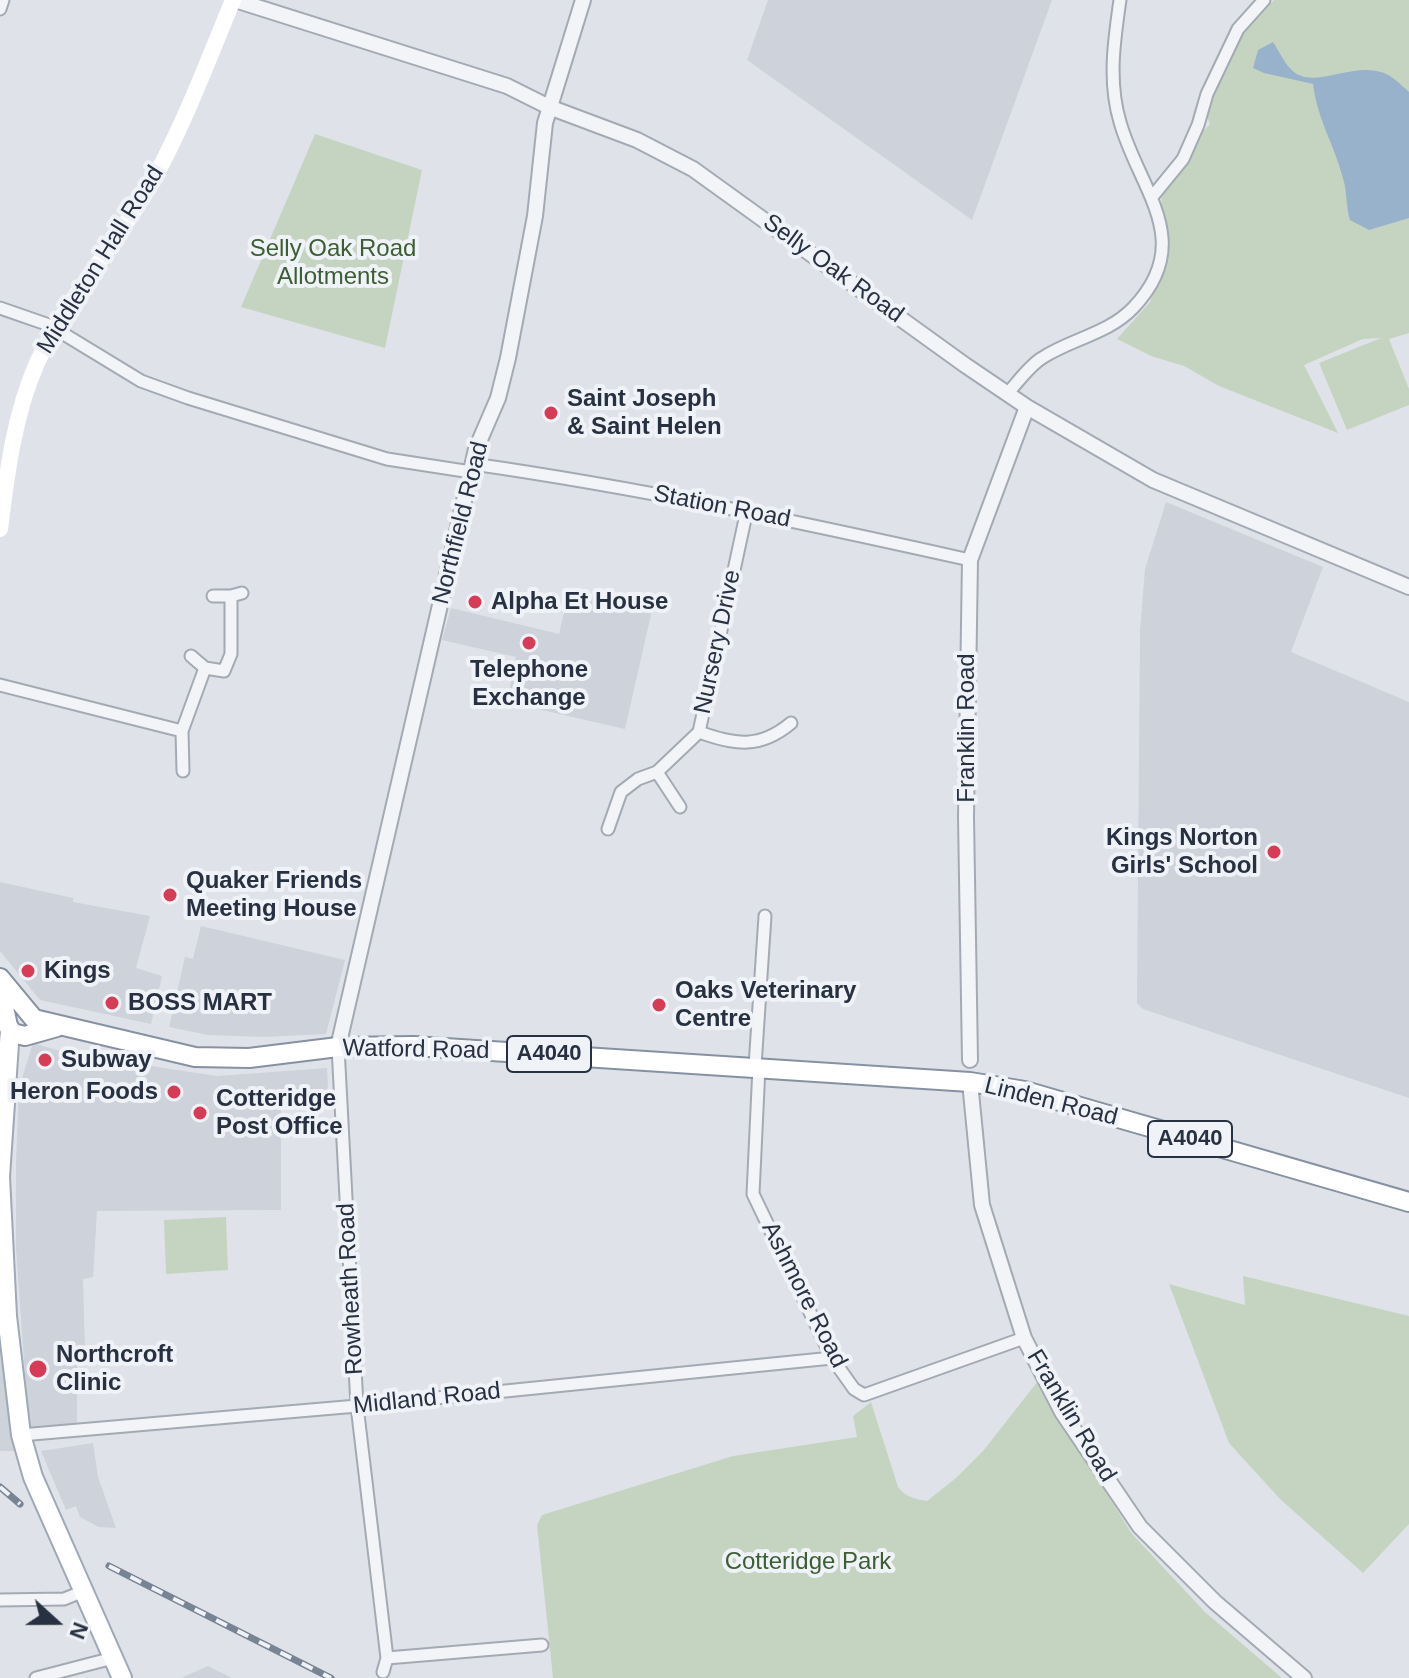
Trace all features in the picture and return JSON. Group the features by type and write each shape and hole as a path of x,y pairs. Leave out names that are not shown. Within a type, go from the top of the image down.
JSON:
{"main road":[{"name":"Middleton Hall Road","path":"0,529 7,468 24,398 38,361 157,174 184,120 234,0"},
{"path":"0,978 22,1025 6,1069 0,1177 7,1316 21,1435 33,1477 122,1678"},
{"path":"0,989 22,1025"},
{"name":"Watford Road","path":"22,1025 58,1026 208,1058 249,1058 338,1047 414,1046 970,1082"},
{"name":"Linden Road","path":"970,1082 1025,1091 1409,1202"}],"street":[{"path":"0,9 3,0"},
{"name":"Selly Oak Road","path":"234,0 507,86 549,107 637,140 714,182 1027,407 1179,492 1409,587"},
{"name":"Northfield Road","path":"338,1047 476,449 498,398 508,358 535,216 545,123 583,0"},
{"path":"1008,393 1041,358 1119,320 1146,291 1160,262 1162,232 1159,212 1135,163 1114,96 1113,68 1120,0"},
{"path":"1152,197 1183,159 1207,94 1238,29 1264,0"},
{"name":"Station Road","path":"0,308 56,330 141,381 387,459 576,479 747,510 970,560"},
{"name":"Franklin Road","path":"970,1060 966,817 970,560 1027,407"},
{"name":"Nursery Drive","path":"608,829 621,792 638,779 657,772 699,732 747,510"},
{"path":"191,656 205,668 224,671 231,654 236,594 213,596"},
{"path":"183,771 182,731 205,668"},
{"path":"0,685 182,731"},
{"path":"699,732 728,743 756,742 776,735 791,723"},
{"path":"657,772 680,807"},
{"name":"Ashmore Road","path":"765,916 753,1194 832,1358 854,1389 864,1395 1024,1338"},
{"name":"Rowheath Road","path":"338,1047 357,1406 387,1658 383,1672"},
{"name":"Franklin Road","path":"970,1082 982,1205 1024,1338 1062,1412 1140,1527 1215,1602 1304,1678"},
{"name":"Midland Road","path":"21,1435 357,1406 832,1358"},
{"path":"0,1600 54,1600 84,1591"},
{"path":"387,1658 542,1645"},
{"path":"36,1678 113,1658"}],"shaded area":[{"path":"768,0 1052,0 972,220 747,60"},
{"name":"Kings Norton Girls' School","path":"1166,502 1323,567 1291,652 1409,702 1409,1098 1143,1009 1137,1003 1140,631 1145,569"},
{"path":"569,591 652,610 625,729 507,702 516,657 442,640 451,608 559,634"},
{"path":"0,882 73,898 73,902 150,916 136,968 162,976 151,1024 40,1000 0,951"},
{"path":"201,926 345,960 326,1034 265,1037 208,1035 169,1027 185,957 193,959"},
{"path":"33,1043 71,1054 217,1076 327,1068 328,1091 281,1094 281,1210 97,1211 93,1277 83,1279 85,1351 77,1354 77,1425 29,1432 16,1248 16,1163 19,1088"},
{"path":"0,1340 15,1451 0,1451"},
{"path":"93,1443 98,1477 116,1528 99,1527 80,1517 76,1506 66,1510 41,1451"},
{"path":"208,1666 232,1678 181,1678"}],"green space":[{"path":"1274,0 1409,0 1409,333 1389,339 1409,389 1409,405 1347,430 1319,363 1381,338 1363,339 1304,365 1338,433 1219,386 1184,366 1151,356 1117,339 1150,302 1166,260 1161,193 1182,172 1201,133 1210,124 1206,114 1241,35"},
{"name":"Selly Oak Road Allotments","path":"315,134 422,170 385,348 241,307"},
{"path":"226,1217 228,1270 166,1274 164,1220"},
{"path":"1243,1276 1409,1316 1409,1524 1363,1573 1280,1499 1229,1443 1169,1284 1245,1305"},
{"name":"Cotteridge Park","path":"1038,1381 1132,1534 1205,1612 1282,1678 553,1678 537,1525 542,1515 733,1456 857,1437 853,1416 871,1402 898,1487 911,1497 927,1501 983,1451"}],"water":[{"path":"1273,42 1288,66 1303,76 1313,78 1372,70 1391,77 1409,92 1409,218 1369,230 1350,220 1344,182 1318,109 1313,84 1253,68 1258,50"}],"railway":[{"path":"0,1487 20,1504"},
{"path":"109,1566 331,1678"}],"place":[{"name":"Saint Joseph & Saint Helen","path":"551,413"},
{"name":"Alpha Et House","path":"475,602"},
{"name":"Telephone Exchange","path":"529,643"},
{"name":"Kings Norton Girls' School","path":"1274,852"},
{"name":"Quaker Friends Meeting House","path":"170,895"},
{"name":"Kings","path":"28,971"},
{"name":"BOSS MART","path":"112,1003"},
{"name":"Oaks Veterinary Centre","path":"659,1005"},
{"name":"Subway","path":"45,1060"},
{"name":"Heron Foods","path":"174,1092"},
{"name":"Cotteridge Post Office","path":"200,1113"},
{"name":"Northcroft Clinic","path":"38,1369"}]}
